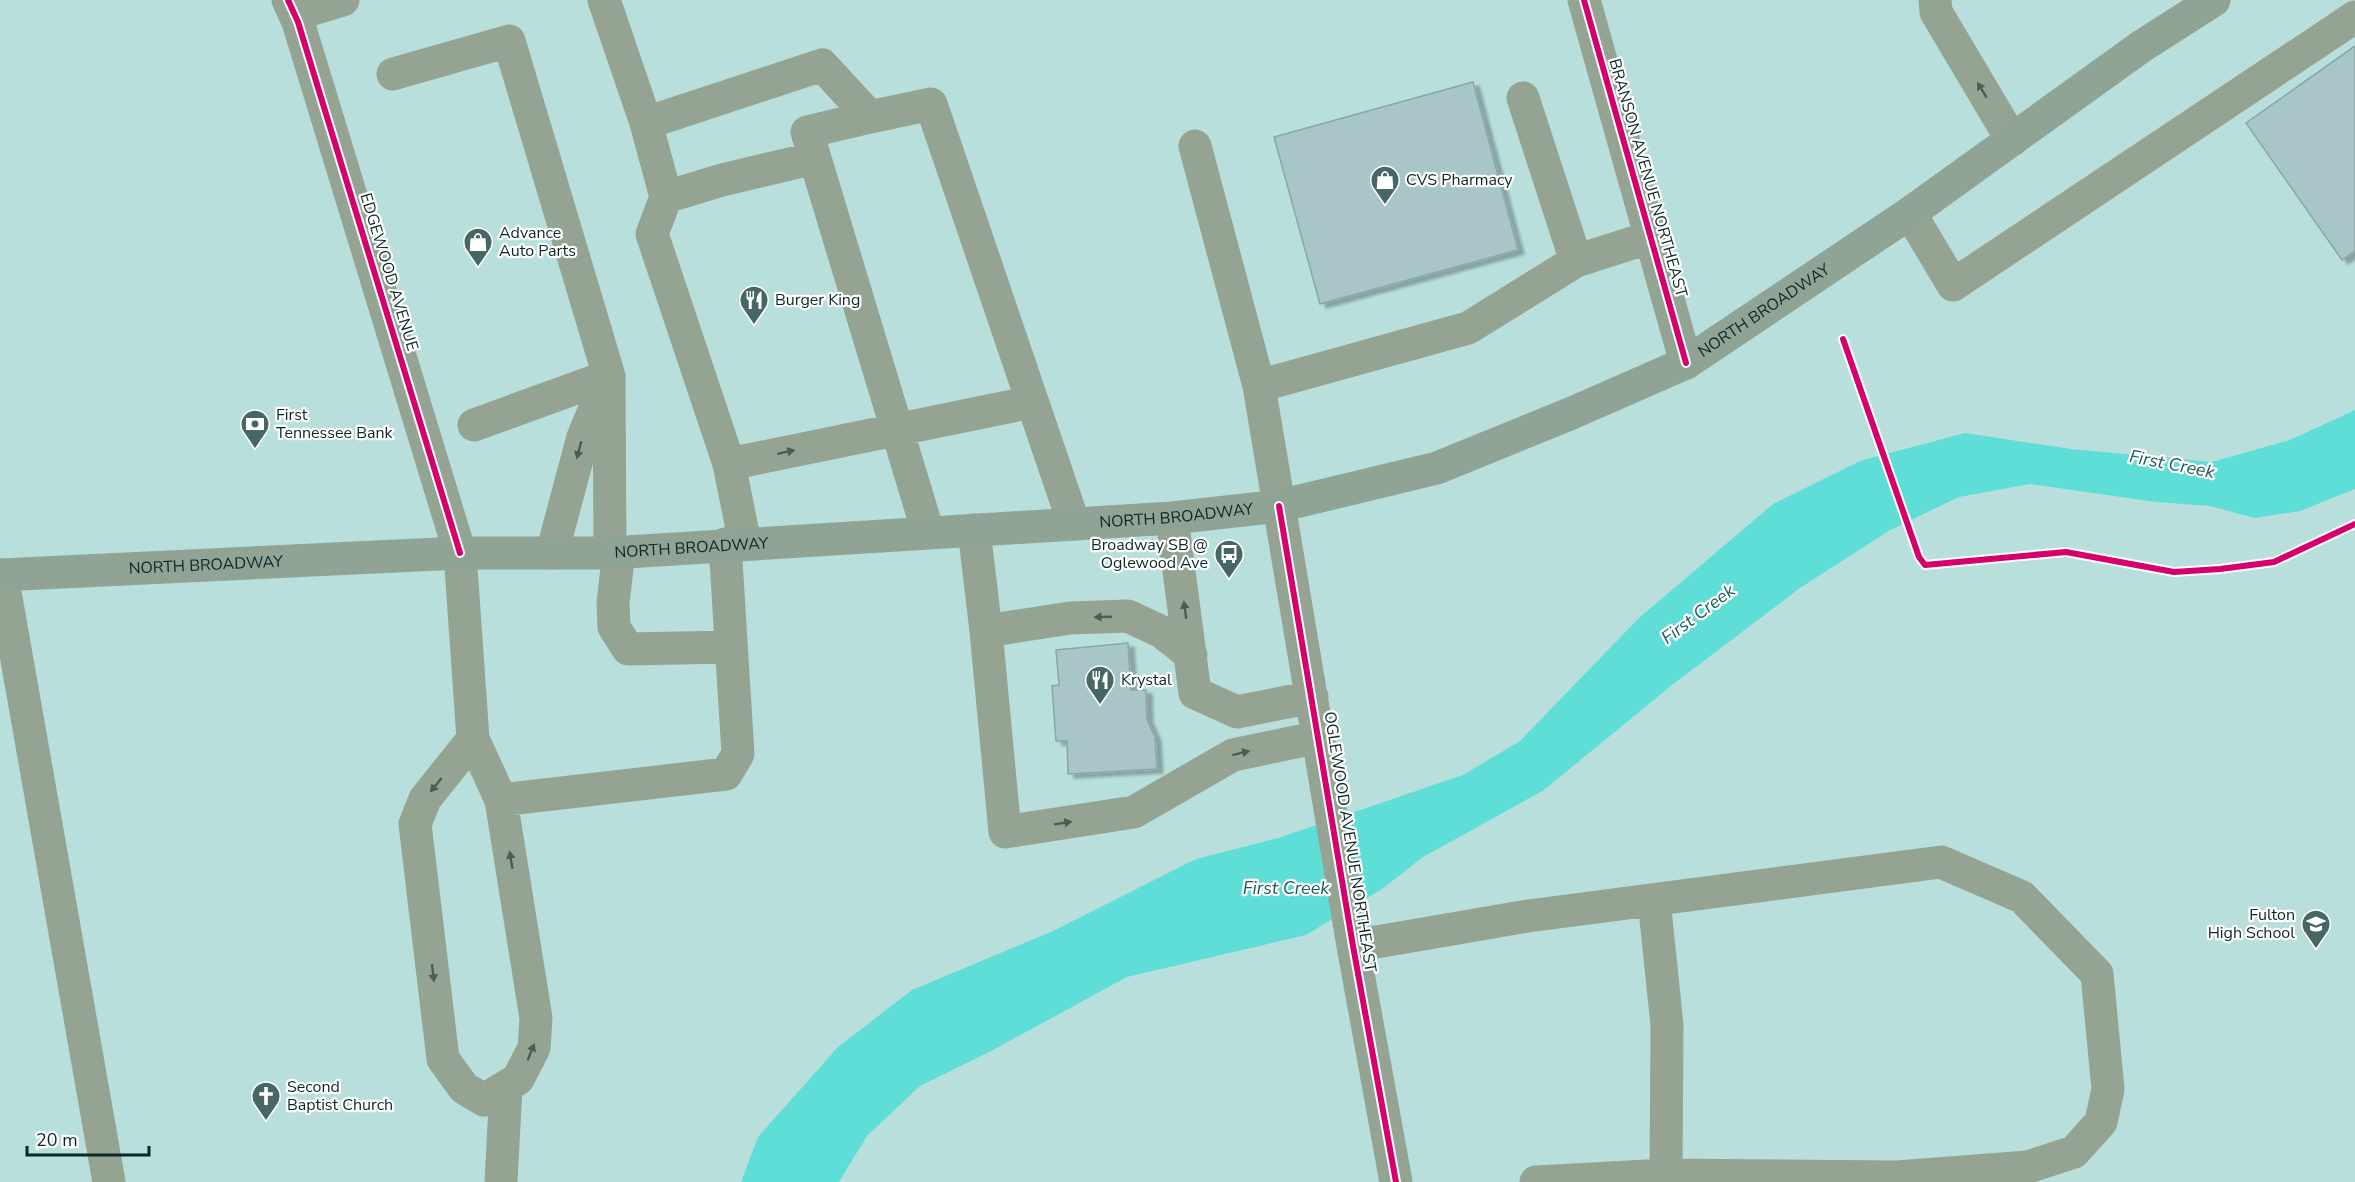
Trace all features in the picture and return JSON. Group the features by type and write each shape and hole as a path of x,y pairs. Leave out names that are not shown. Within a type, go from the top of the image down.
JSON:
{"main road":[{"name":"NORTH BROADWAY","path":"1,575 460,553 614,552 1172,518 1280,506 1437,468 1686,363 1911,213 2142,46 2214,0"}],"street":[{"path":"292,7 343,0"},
{"path":"501,800 726,774 738,754 731,647 735,544 729,464 652,234 666,197 646,123 604,0"},
{"name":"BRANSON AVENUE NORTHEAST","path":"1584,0 1686,363"},
{"path":"1935,0 1936,12 2012,140"},
{"name":"EDGEWOOD AVENUE","path":"292,7 460,553 473,739"},
{"path":"1911,213 1953,285 2355,17"},
{"path":"393,74 509,41 609,376 614,627 628,649 731,647"},
{"path":"646,123 822,65 870,117"},
{"path":"1523,98 1576,261"},
{"path":"928,532 807,132 930,104 1074,524"},
{"name":"OGLEWOOD AVENUE NORTHEAST","path":"1195,146 1259,386 1351,934 1396,1182"},
{"path":"666,197 722,180 815,158"},
{"path":"1259,386 1468,328 1576,261 1651,237"},
{"path":"474,425 609,376"},
{"path":"552,553 583,437 609,376"},
{"path":"729,464 1032,402"},
{"path":"1172,518 1195,693 1237,712 1312,698"},
{"path":"974,530 1005,832 1134,812 1233,754 1319,737"},
{"path":"1,575 109,1182"},
{"path":"986,631 1070,618 1128,616 1161,632 1191,656"},
{"path":"473,739 501,800 536,1018 534,1048 518,1079 484,1100 464,1088 443,1059 416,824 425,799 473,739"},
{"path":"1351,934 1528,916 1941,862 2022,897 2097,974 2108,1089 2101,1122 2074,1152 2028,1167 1898,1177 1666,1175 1536,1182"},
{"path":"1654,900 1667,1025 1666,1175"},
{"path":"501,1182 506,1087"}],"water":[{"name":"First Creek","path":"2355,410 2355,489 2300,511 2255,518 2210,506 2156,502 2030,484 1959,497 1890,530 1800,588 1672,685 1544,790 1423,857 1382,889 1306,935 1127,977 991,1051 920,1086 867,1136 839,1182 741,1182 758,1137 838,1047 912,990 1051,932 1196,859 1278,838 1463,775 1520,741 1639,618 1773,504 1860,461 1965,433 2071,449 2212,462 2290,440"}],"building":[{"path":"2355,46 2355,251 2342,260 2246,123"},
{"path":"1473,82 1518,250 1320,304 1274,137"},
{"name":"Krystal","path":"1128,643 1131,690 1146,690 1147,719 1155,737 1157,769 1068,774 1067,741 1056,741 1052,686 1059,685 1056,650"}],"cycle path":[{"path":"288,0 298,22 460,553"},
{"path":"1584,0 1686,363"},
{"path":"1843,339 1919,557 1925,565 2066,552 2174,572 2220,569 2274,562 2355,524"},
{"path":"1279,506 1353,946 1396,1182"}],"place":[{"name":"CVS Pharmacy","path":"1385,206"},
{"name":"Advance Auto Parts","path":"478,268"},
{"name":"Burger King","path":"754,326"},
{"name":"First Tennessee Bank","path":"255,450"},
{"name":"Broadway SB @ Oglewood Ave","path":"1229,580"},
{"name":"Krystal","path":"1100,706"},
{"name":"Fulton High School","path":"2316,950"},
{"name":"Second Baptist Church","path":"266,1122"}]}
